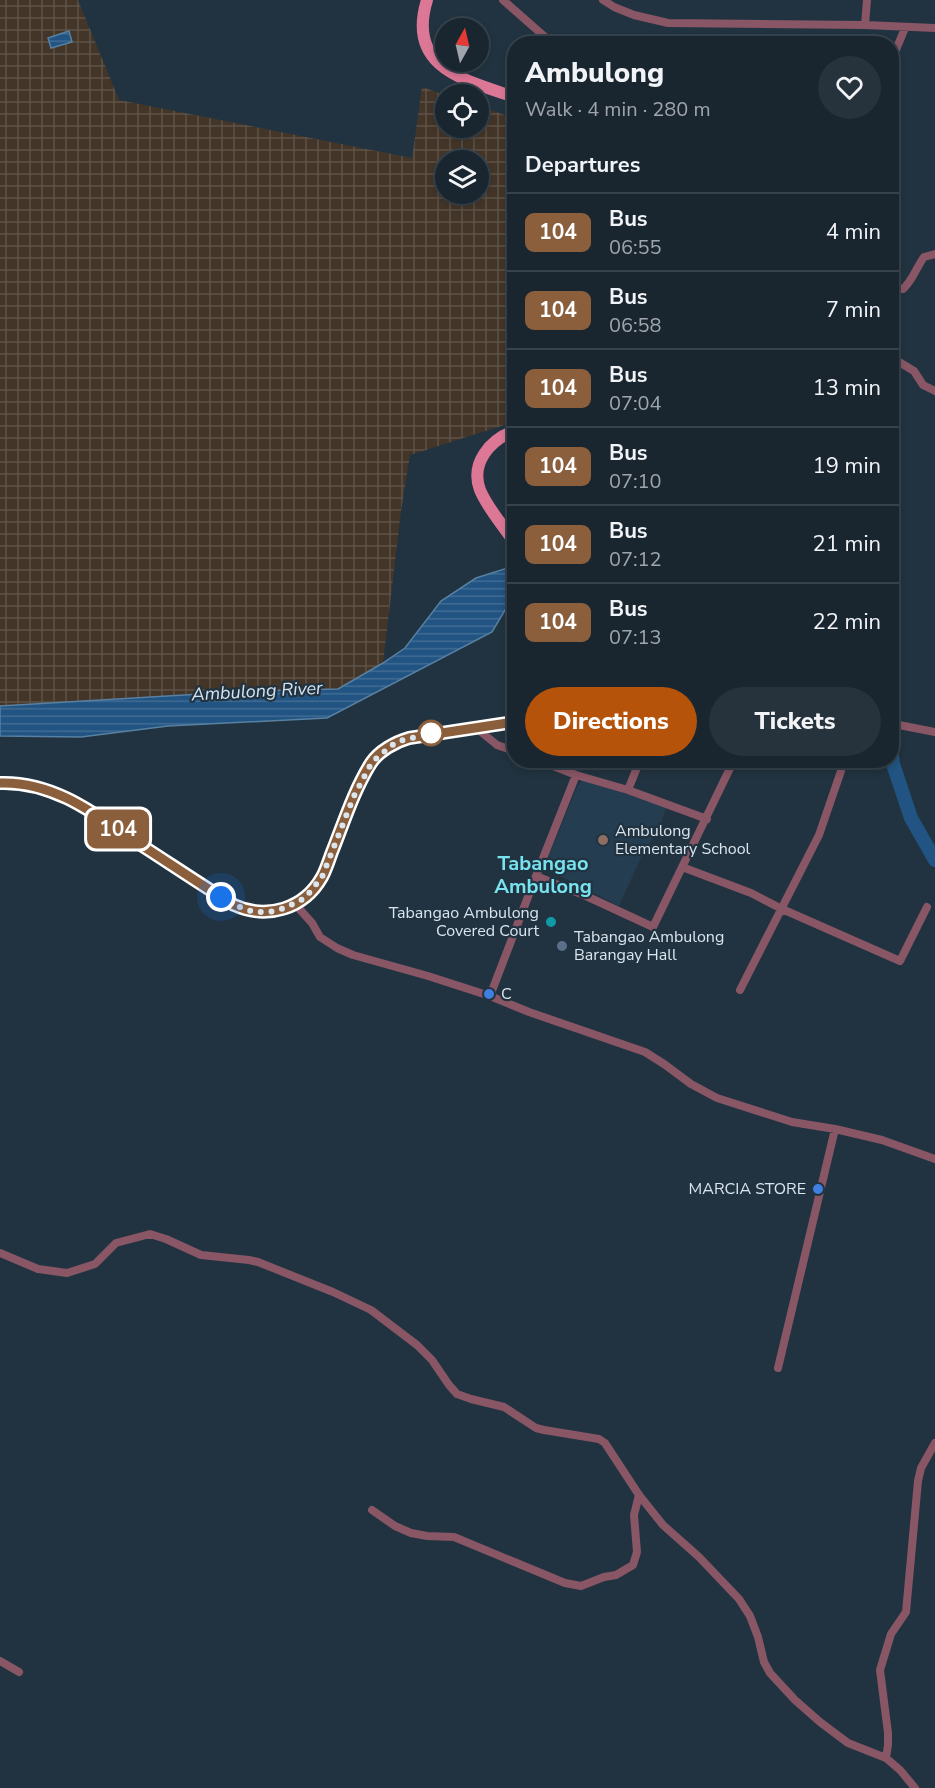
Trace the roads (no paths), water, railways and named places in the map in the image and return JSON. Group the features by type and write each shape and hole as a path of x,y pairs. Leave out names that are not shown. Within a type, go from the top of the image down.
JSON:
{"main road":[{"path":"427,0 422,16 422,29 425,44 431,56 441,66 461,79 507,95"},
{"path":"507,434 485,452 479,464 478,475 480,488 486,500 507,532"},
{"path":"0,783 30,785 64,796 208,889 244,909 269,912 295,904 305,898 322,877 354,796 372,762 396,742 507,723"}],"street":[{"path":"503,0 544,36"},
{"path":"603,0 617,4 634,15 668,23 865,25 933,30"},
{"path":"865,25 867,0"},
{"path":"899,43 905,28"},
{"path":"899,289 903,289 911,281 914,270 924,257 935,254"},
{"path":"899,362 914,371 923,385 935,391"},
{"path":"899,725 935,732"},
{"path":"475,727 497,745 507,749"},
{"path":"558,768 628,790 707,819"},
{"path":"628,790 637,768"},
{"path":"536,876 654,927 730,768"},
{"path":"740,990 819,835 841,771"},
{"path":"490,996 576,775"},
{"path":"682,867 751,893 900,961 927,907"},
{"path":"295,904 312,923 320,937 353,955 490,996 645,1052 691,1084 717,1098 792,1122 882,1140 935,1159"},
{"path":"778,1368 836,1129"},
{"path":"0,1253 38,1269 67,1273 95,1264 116,1243 150,1234 201,1255 258,1262 371,1310 417,1345 432,1360 457,1394 504,1407 536,1428 599,1439 605,1443 639,1495 663,1525 699,1557 739,1599 754,1624 764,1662 770,1673 820,1722 848,1743 886,1758 915,1788"},
{"path":"886,1758 888,1732 880,1670 891,1634 906,1612 918,1480 921,1468 935,1443"},
{"path":"372,1510 394,1526 411,1533 454,1538 565,1583 581,1586 616,1575 633,1565 637,1552 634,1515 639,1495"},
{"path":"0,1661 19,1672"}],"water":[{"path":"69,31 72,42 51,48 48,38"},
{"path":"507,568 507,607 492,632 327,718 168,726 81,737 0,736 0,706 251,691 338,689 405,648 441,601 476,578"}],"waterway":[{"name":"Ambulong River","path":"894,768 911,818 935,860"}],"place":[{"name":"Ambulong Elementary School","path":"603,840"},
{"name":"Tabangao Ambulong Covered Court","path":"551,922"},
{"name":"Tabangao Ambulong Barangay Hall","path":"562,946"},
{"name":"C","path":"489,994"},
{"name":"MARCIA STORE","path":"818,1189"}],"district":[{"name":"Tabangao Ambulong","path":"543,874"}]}
